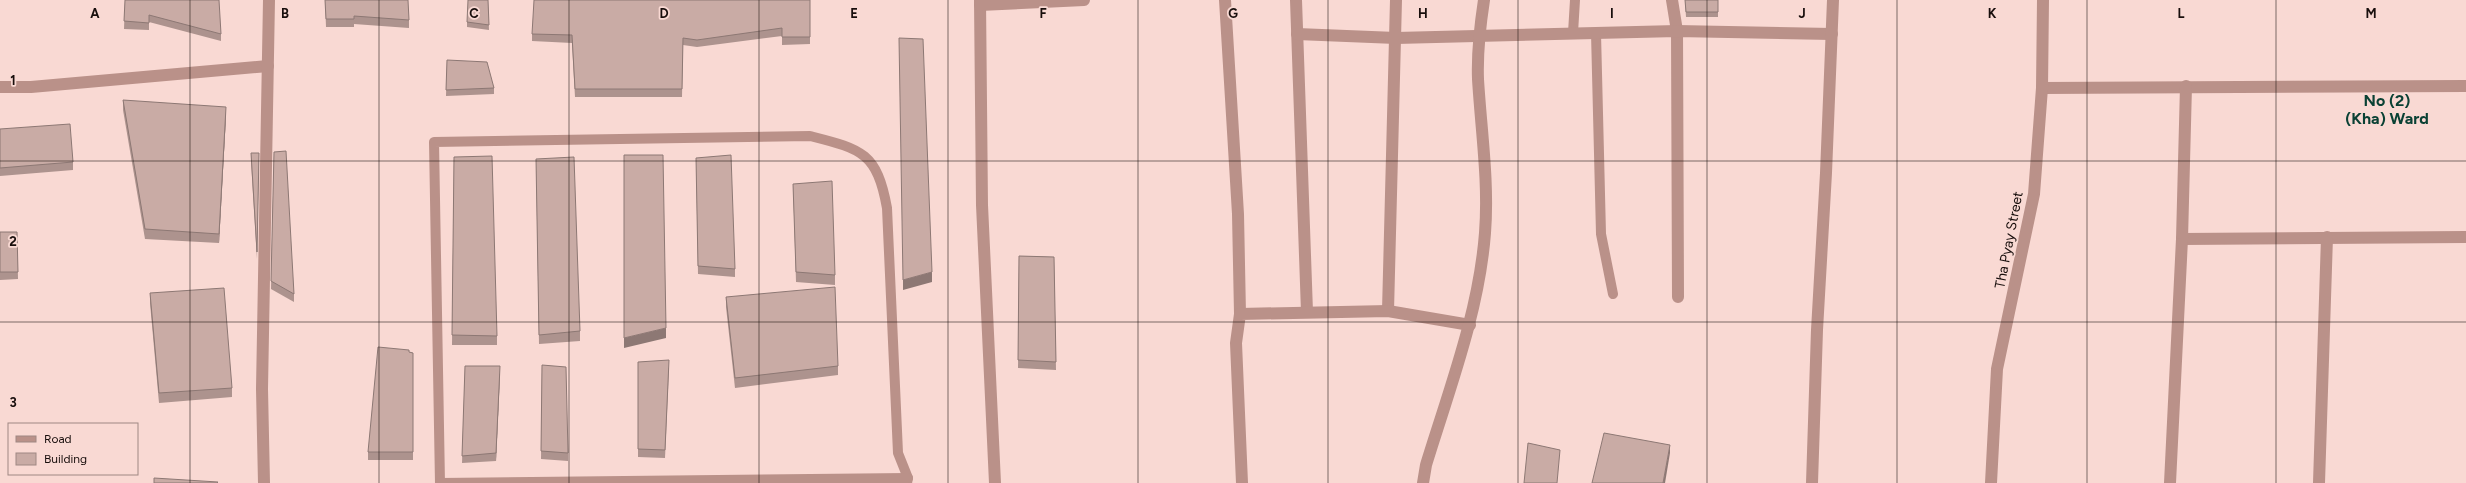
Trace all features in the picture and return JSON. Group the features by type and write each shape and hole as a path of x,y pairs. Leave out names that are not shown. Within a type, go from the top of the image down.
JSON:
{"street":[{"path":"264,483 262,389 269,0"},
{"path":"995,483 982,205 980,3 1084,0"},
{"path":"1225,0 1238,214 1240,314 1236,343 1242,483"},
{"path":"1296,0 1307,312"},
{"path":"1388,311 1396,0"},
{"path":"1423,483 1426,465 1470,325 1485,234 1484,152 1478,78 1479,35 1484,0"},
{"path":"1672,0 1677,32 1678,297"},
{"path":"1812,483 1817,330 1833,0"},
{"name":"Tha Pyay Street","path":"1991,483 1997,369 2034,194 2042,88 2043,0"},
{"path":"1298,34 1396,38 1479,35 1677,32 1832,34"},
{"path":"0,87 31,87 268,66"},
{"path":"2170,483 2182,238 2186,86"},
{"path":"2042,88 2186,86 2466,86"},
{"path":"2319,483 2327,237"},
{"path":"2182,238 2466,237"},
{"path":"1240,314 1388,311 1470,325"}],"lane":[{"path":"1573,33 1575,0"},
{"path":"1596,33 1601,234 1613,294"},
{"path":"810,136 856,149 871,162 883,185 887,208 898,453 907,481 440,483 434,142 810,136"}],"building":[{"path":"125,0 219,0 221,34 149,15 149,23 124,21"},
{"path":"325,0 408,0 409,20 354,16 354,19 326,19"},
{"path":"468,0 488,0 489,25 467,22"},
{"path":"534,0 810,0 810,37 782,37 782,28 697,40 683,38 682,89 575,89 572,35 532,34"},
{"path":"1685,0 1718,0 1718,12 1686,12"},
{"path":"899,38 923,39 932,272 903,280"},
{"path":"447,60 487,62 494,88 446,90"},
{"path":"123,100 226,107 219,234 145,229"},
{"path":"70,124 73,162 0,168 0,129"},
{"path":"286,151 294,294 271,281 274,152"},
{"path":"251,153 259,153 257,252"},
{"path":"624,155 663,155 666,328 624,338"},
{"path":"731,155 735,269 698,266 696,158"},
{"path":"492,156 497,336 452,335 454,157"},
{"path":"574,157 580,331 539,335 536,159"},
{"path":"832,181 835,275 796,272 793,184"},
{"path":"0,232 17,232 18,272 0,272"},
{"path":"1019,256 1054,257 1056,362 1018,360"},
{"path":"835,287 838,366 735,378 726,297"},
{"path":"224,288 232,388 159,393 150,293"},
{"path":"378,347 409,350 409,352 413,353 413,452 368,452"},
{"path":"669,360 665,450 638,449 638,362"},
{"path":"542,365 566,367 568,453 541,451"},
{"path":"465,366 500,366 496,453 462,456"},
{"path":"1604,433 1670,445 1663,483 1592,483"},
{"path":"1528,443 1560,450 1557,483 1524,483"},
{"path":"154,478 218,482 154,483"}],"district":[{"name":"No (2) (Kha) Ward","path":"2387,109"}]}
